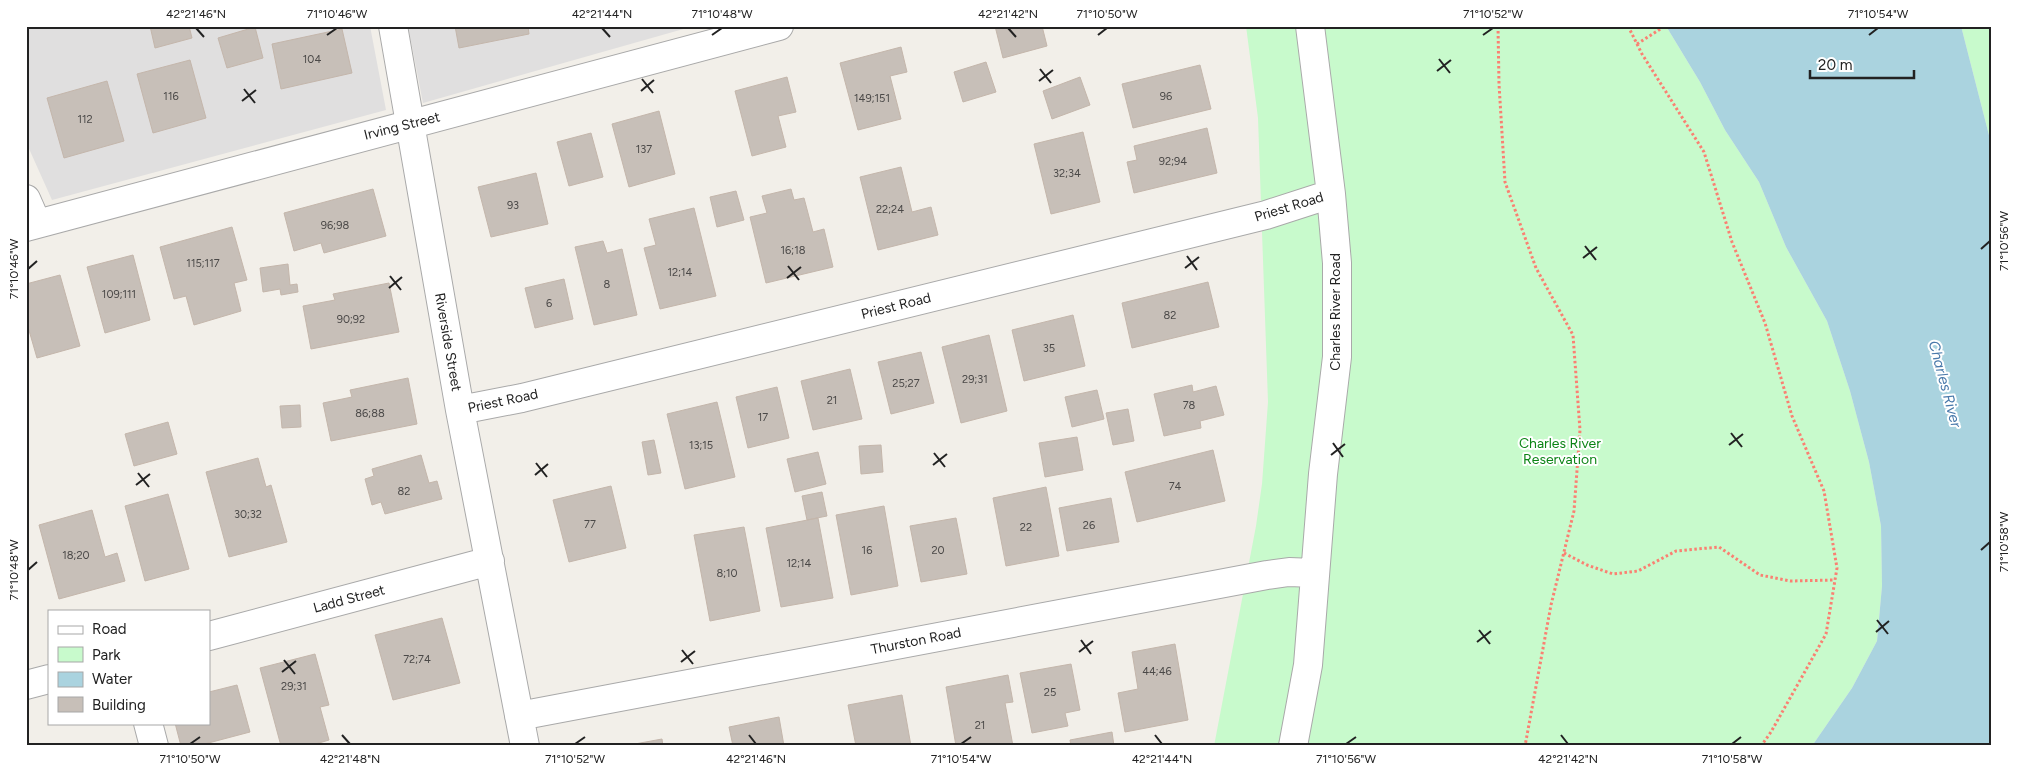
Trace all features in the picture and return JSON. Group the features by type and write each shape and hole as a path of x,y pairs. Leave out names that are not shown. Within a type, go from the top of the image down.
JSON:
{"street":[{"name":"Riverside Street","path":"393,26 412,124 460,410 525,746"},
{"name":"Irving Street","path":"32,226 779,26"},
{"name":"Charles River Road","path":"1293,746 1308,665 1323,474 1337,357 1337,263 1331,194 1310,26"},
{"name":"Priest Road","path":"460,410 522,398 1266,215 1331,194"},
{"path":"26,199 32,226"},
{"name":"Ladd Street","path":"210,636 490,562"},
{"name":"Thurston Road","path":"519,716 1266,574 1289,572 1314,573"},
{"path":"26,685 48,679"},
{"path":"148,724 154,746"}],"path":[{"path":"1498,26 1499,84 1505,182 1536,268 1573,335 1580,430 1574,510 1551,605 1525,746"},
{"path":"1628,26 1637,44 1704,152 1732,242 1765,323 1792,416 1824,491 1837,568 1826,634 1771,732 1761,746"},
{"path":"1637,44 1664,26"},
{"path":"1564,553 1587,565 1613,574 1638,571 1676,551 1719,547 1760,574 1790,581 1835,580"}],"shaded area":[{"path":"26,26 370,26 386,110 52,200 26,142"},
{"path":"408,26 694,26 423,103"}],"green space":[{"name":"Charles River Reservation","path":"1246,26 1666,26 1700,82 1725,130 1759,182 1786,247 1827,321 1850,391 1869,462 1881,526 1882,586 1877,641 1852,688 1812,746 1214,746 1256,526 1262,484 1268,402 1258,118"},
{"path":"1961,26 1992,26 1992,147"}],"water":[{"name":"Charles River","path":"1666,26 1961,26 1992,147 1992,746 1812,746 1852,688 1877,641 1882,586 1881,526 1869,462 1850,391 1827,321 1786,247 1759,182 1725,130 1700,82"}],"building":[{"path":"150,26 189,26 192,38 155,48"},
{"path":"455,26 528,26 529,34 459,48"},
{"path":"995,26 1042,26 1047,46 1003,58"},
{"path":"255,27 263,58 227,68 218,38"},
{"path":"342,29 352,73 281,89 272,44"},
{"path":"901,47 907,72 890,76 901,119 858,130 840,63"},
{"path":"190,60 206,118 153,133 137,74"},
{"path":"986,62 996,92 963,102 954,72"},
{"path":"1200,65 1211,109 1133,128 1122,84"},
{"path":"787,77 796,112 778,116 786,147 752,156 735,91"},
{"path":"1080,77 1090,105 1052,119 1043,91"},
{"path":"107,81 124,141 64,158 47,98"},
{"path":"659,111 675,174 629,187 612,124"},
{"path":"1207,128 1217,173 1134,193 1127,162 1137,160 1134,146"},
{"path":"1083,132 1100,202 1051,214 1034,144"},
{"path":"591,133 603,177 569,186 557,142"},
{"path":"901,167 912,212 931,207 938,235 878,250 860,177"},
{"path":"536,173 548,224 491,237 478,187"},
{"path":"373,189 386,236 324,253 321,243 294,251 284,213"},
{"path":"791,189 794,200 804,198 813,232 824,229 833,267 766,283 750,217 767,213 762,196"},
{"path":"736,191 744,220 717,227 710,197"},
{"path":"694,208 716,296 660,309 644,248 656,245 649,219"},
{"path":"232,227 247,280 234,283 241,311 194,325 186,296 174,299 160,247"},
{"path":"603,241 607,253 622,249 637,315 594,325 575,247"},
{"path":"133,255 150,320 105,333 87,267"},
{"path":"288,264 290,285 297,284 298,292 281,295 280,289 263,292 260,268"},
{"path":"60,275 80,346 37,358 26,320 26,284"},
{"path":"564,279 573,319 535,328 525,288"},
{"path":"1208,282 1219,327 1132,348 1122,303"},
{"path":"389,283 399,332 311,349 303,306 335,300 333,294"},
{"path":"1073,315 1085,366 1024,381 1012,330"},
{"path":"989,335 1007,411 961,423 942,347"},
{"path":"921,352 934,403 891,414 878,362"},
{"path":"850,369 862,419 813,430 801,381"},
{"path":"408,378 417,424 331,441 323,403 352,397 350,390"},
{"path":"1192,385 1193,392 1216,386 1224,415 1200,421 1201,428 1164,436 1154,394"},
{"path":"777,387 789,438 748,448 736,397"},
{"path":"1097,390 1104,419 1072,427 1065,397"},
{"path":"717,402 735,477 685,489 667,414"},
{"path":"300,405 301,427 282,428 280,406"},
{"path":"1128,409 1134,441 1113,445 1106,413"},
{"path":"168,422 177,454 134,466 125,434"},
{"path":"1077,437 1083,470 1045,477 1039,443"},
{"path":"654,440 661,473 648,475 642,442"},
{"path":"881,445 883,472 861,474 859,446"},
{"path":"1213,450 1225,501 1137,522 1125,472"},
{"path":"818,452 826,484 795,492 787,459"},
{"path":"421,455 429,483 437,481 442,499 385,514 381,502 372,505 365,479 374,476 372,469"},
{"path":"258,458 266,487 271,485 287,542 229,557 206,472"},
{"path":"611,486 626,548 569,562 553,500"},
{"path":"1046,487 1059,556 1006,566 993,498"},
{"path":"822,492 827,516 807,520 802,496"},
{"path":"168,494 189,569 145,581 125,506"},
{"path":"1111,498 1119,542 1067,551 1059,508"},
{"path":"884,506 898,586 851,595 836,515"},
{"path":"92,510 105,557 117,553 125,581 59,599 39,525"},
{"path":"818,518 833,598 781,607 766,528"},
{"path":"956,518 967,574 921,582 910,526"},
{"path":"744,527 760,611 710,621 694,535"},
{"path":"442,618 460,683 393,700 375,635"},
{"path":"1175,644 1188,720 1125,732 1118,693 1138,689 1132,652"},
{"path":"315,654 329,705 320,707 329,740 309,746 281,746 260,668"},
{"path":"1071,664 1080,710 1065,713 1068,726 1032,733 1020,673"},
{"path":"1008,675 1013,702 1005,703 1013,746 956,746 946,687"},
{"path":"237,685 250,732 197,746 181,746 175,724 210,724 210,692"},
{"path":"902,695 911,746 856,746 848,705"},
{"path":"779,717 784,746 733,746 729,727"},
{"path":"1112,732 1114,746 1071,746 1070,740"},
{"path":"662,739 663,746 624,746"}]}
